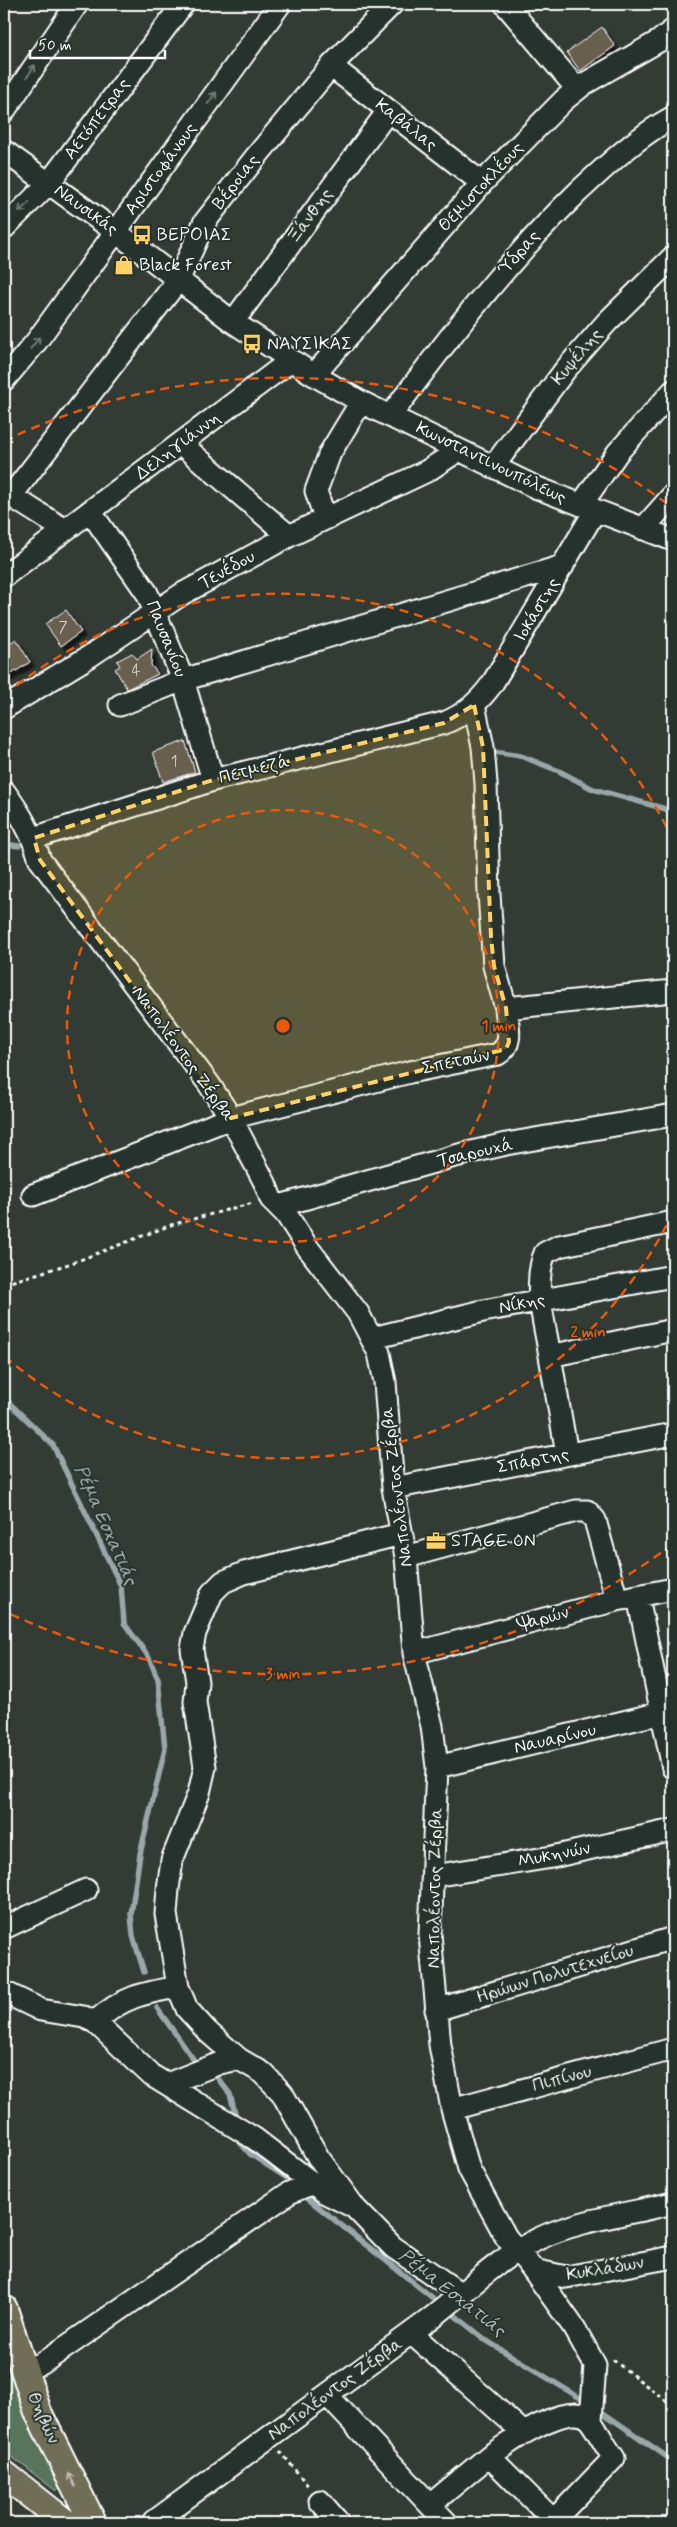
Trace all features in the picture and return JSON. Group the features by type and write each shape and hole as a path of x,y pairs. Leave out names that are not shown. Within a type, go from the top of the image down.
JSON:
{"main road":[{"name":"Θηβών","path":"4,2309 38,2412 93,2523"},
{"path":"4,2474 66,2523"}],"street":[{"path":"4,111 77,4"},
{"name":"Αετόπετρας","path":"4,228 49,183 183,4"},
{"name":"Αριστοφάνους","path":"4,380 36,342 280,4"},
{"name":"Βέροιας","path":"65,530 11,496 179,279 204,223 255,158 332,66 392,4"},
{"path":"505,4 577,89"},
{"name":"Θεμιστοκλέους","path":"314,375 482,183 577,89 659,41 673,30"},
{"name":"Καβάλας","path":"332,66 482,183"},
{"name":"Ξάνθης","path":"233,322 388,111"},
{"name":"Ύδρας","path":"390,415 466,314 538,231 608,163 673,117"},
{"name":"Ναυσικάς","path":"4,151 115,231 233,322 314,375"},
{"name":"Κυψέλης","path":"493,467 565,370 607,322 673,257"},
{"name":"Δεληγιάννη","path":"65,530 290,361"},
{"name":"Κωνσταντινουπόλεως","path":"314,375 361,402 493,467 588,508 673,540"},
{"name":"Ιοκάστης","path":"474,705 492,684 564,566 588,508 618,452 673,392"},
{"path":"325,518 316,491 330,454 361,402"},
{"path":"181,444 289,536"},
{"name":"Τενέδου","path":"4,708 48,682 182,594 289,536 427,471 459,450"},
{"path":"643,529 673,494"},
{"name":"Παυσανίου","path":"90,512 138,576 147,593 184,680 213,780"},
{"path":"4,576 65,530"},
{"path":"120,705 184,680 564,566"},
{"name":"Πετμεζά","path":"34,838 213,780 444,723 474,705"},
{"name":"Σπετσών","path":"33,1196 231,1118 410,1072 498,1054 506,1049 509,1042 506,1008 494,966 483,747 474,705"},
{"name":"Ναπολέοντος Ζέρβα","path":"4,791 20,813 34,838 40,860 209,1084 231,1118 275,1202 358,1312 373,1338 385,1382 394,1488 406,1557 414,1653 432,1726 437,1767 430,1934 440,2045 452,2109 469,2169 506,2237 516,2251 534,2269 595,2365 590,2420"},
{"path":"506,1008 673,992"},
{"name":"Τσαρουχά","path":"275,1202 498,1146 673,1115"},
{"path":"567,1454 541,1301 540,1266 545,1253 559,1246 673,1222"},
{"name":"Νίκης","path":"373,1338 483,1311 673,1276"},
{"path":"550,1356 673,1330"},
{"name":"Σπάρτης","path":"394,1488 673,1434"},
{"path":"406,1557 576,1511 587,1512 595,1520 617,1600"},
{"path":"401,1534 244,1573 223,1582 212,1593 195,1633 192,1649 196,1682 195,1702 205,1768 199,1793 172,1860 166,1914 178,1987 187,2009 208,2032 239,2058 263,2073 282,2093 318,2156 355,2208 393,2247 457,2297"},
{"name":"Ψαρών","path":"414,1653 617,1600 673,1589"},
{"path":"638,1597 668,1712 673,1768"},
{"name":"Ναυαρίνου","path":"437,1767 668,1712"},
{"name":"Μυκηνών","path":"433,1876 552,1857 673,1830"},
{"path":"4,1928 86,1890"},
{"name":"Ηρώων Πολυτεχνείου","path":"436,2010 673,1938"},
{"path":"95,2022 107,2011 128,1998 142,1993 178,1987"},
{"path":"4,1992 41,2010 84,2017 95,2022 132,2059 166,2084 255,2139 324,2192 355,2208"},
{"name":"Πιπίνου","path":"452,2109 673,2049"},
{"path":"166,2084 220,2063 239,2058"},
{"path":"23,2369 41,2364 289,2193 313,2183"},
{"path":"516,2251 538,2239 564,2229 673,2203"},
{"name":"Ναπολέοντος Ζέρβα","path":"152,2523 412,2333 491,2268 516,2251"},
{"name":"Κυκλάδων","path":"534,2269 566,2277 673,2257"},
{"path":"412,2333 524,2433"},
{"path":"327,2394 446,2523"},
{"path":"430,2505 488,2456 550,2419 579,2414 590,2420 614,2458 553,2522 488,2456"},
{"path":"320,2501 339,2523"}],"path":[{"path":"4,1284 72,1263 171,1225 275,1202"},
{"path":"587,2350 600,2353 615,2362 673,2406"},
{"path":"268,2438 320,2501"}],"highlighted area":[{"path":"474,705 483,747 491,937 494,966 506,1008 509,1042 506,1049 231,1118 40,860 34,838 213,780 444,723"}],"green space":[{"path":"4,2359 24,2408 63,2485 56,2491 4,2451"}],"building":[{"path":"602,27 615,46 580,71 567,52"},
{"path":"66,610 81,632 61,646 45,624"},
{"path":"16,639 30,662 4,679 4,647"},
{"path":"152,649 151,665 158,674 127,689 115,669 120,666 117,661 132,653 137,659"},
{"path":"185,741 195,772 163,782 153,752"}],"waterway":[{"path":"493,752 521,756 559,771 593,789 673,811"},
{"path":"4,844 19,846"},
{"name":"Ρέμα Εσχατιάς","path":"4,1398 53,1445 121,1586 124,1623 148,1656 158,1679 165,1749 140,1854 131,1914 133,1936 144,1972"},
{"name":"Ρέμα Εσχατιάς","path":"157,2008 196,2063"},
{"name":"Ρέμα Εσχατιάς","path":"216,2076 230,2094 237,2121"},
{"name":"Ρέμα Εσχατιάς","path":"236,2138 250,2154 293,2182"},
{"name":"Ρέμα Εσχατιάς","path":"307,2198 487,2341 585,2401"},
{"name":"Ρέμα Εσχατιάς","path":"599,2410 673,2461"}],"place":[{"name":"ΒΕΡΟΙΑΣ","path":"142,235"},
{"name":"Black Forest","path":"124,265"},
{"name":"ΝΑΥΣΙΚΑΣ","path":"252,344"},
{"name":"STAGE ON","path":"436,1541"}]}
